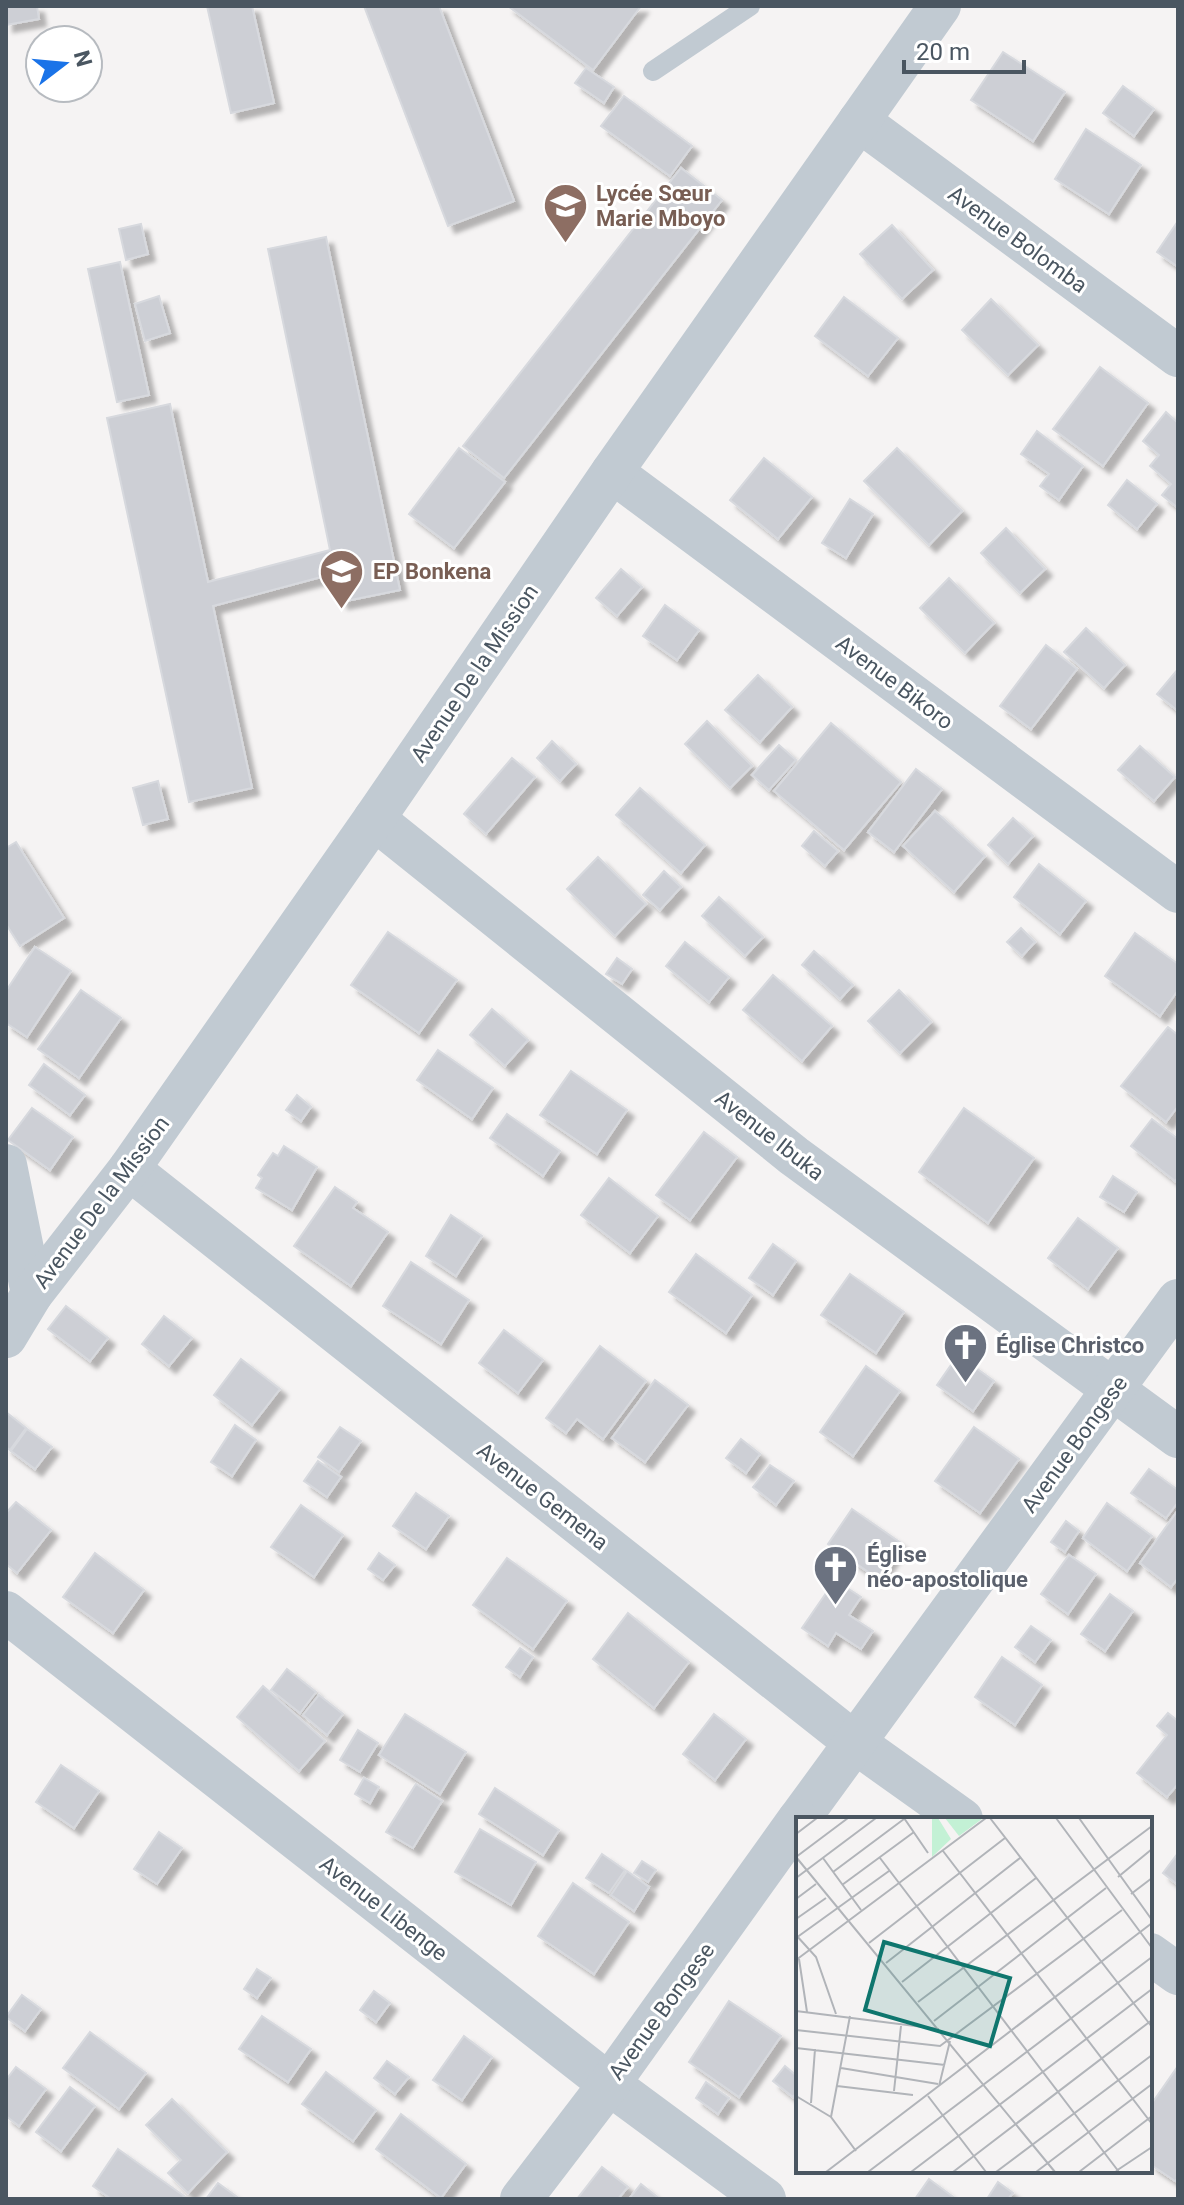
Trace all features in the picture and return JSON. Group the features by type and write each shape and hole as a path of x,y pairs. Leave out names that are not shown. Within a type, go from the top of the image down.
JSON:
{"street":[{"name":"Avenue De la Mission","path":"6,1337 32,1294 129,1169 612,472 940,6"},
{"name":"Avenue Bolomba","path":"859,121 1178,356"},
{"name":"Avenue Bikoro","path":"612,472 1178,892"},
{"name":"Avenue Ibuka","path":"374,819 794,1156 1178,1437"},
{"path":"6,1165 32,1294"},
{"name":"Avenue Gemena","path":"129,1169 854,1742 959,1817"},
{"name":"Avenue Bongese","path":"799,1817 1178,1300"},
{"name":"Avenue Libenge","path":"6,1612 609,2084 765,2199"},
{"name":"Avenue Bongese","path":"521,2199 609,2084 796,1822"},
{"path":"1152,1955 1178,1974"}],"lane":[{"path":"653,71 750,6"}],"building":[{"path":"6,6 37,6 39,19 6,25"},
{"path":"207,6 252,6 274,103 231,113"},
{"path":"364,6 439,6 514,201 448,226"},
{"path":"508,6 641,6 593,70"},
{"path":"1003,52 1065,92 1033,141 971,100"},
{"path":"586,68 614,87 604,103 575,83"},
{"path":"1123,86 1154,109 1134,136 1103,113"},
{"path":"624,96 692,146 670,176 601,126"},
{"path":"1086,129 1141,165 1109,214 1055,179"},
{"path":"681,168 722,200 504,478 463,446"},
{"path":"1178,221 1178,267 1157,252"},
{"path":"141,224 148,254 126,260 119,229"},
{"path":"892,225 933,270 902,299 860,254"},
{"path":"326,237 400,590 341,602 336,573 213,606 252,788 189,802 107,418 170,404 208,582 330,550 268,249"},
{"path":"120,262 149,395 117,402 88,269"},
{"path":"159,296 170,333 145,341 135,304"},
{"path":"844,297 898,338 868,376 815,336"},
{"path":"991,299 1038,345 1008,375 962,330"},
{"path":"1100,367 1148,403 1103,466 1053,429"},
{"path":"1166,412 1178,423 1178,508 1162,495 1171,484 1150,466 1159,455 1143,441"},
{"path":"1037,431 1083,466 1059,500 1040,486 1049,474 1021,454"},
{"path":"459,448 505,482 454,548 409,514"},
{"path":"897,448 962,511 929,545 864,481"},
{"path":"764,458 812,497 778,539 730,500"},
{"path":"1127,480 1157,504 1137,529 1108,505"},
{"path":"850,499 873,514 846,558 822,543"},
{"path":"1006,528 1045,569 1020,593 981,553"},
{"path":"621,569 642,587 617,616 596,598"},
{"path":"949,578 994,623 965,653 920,608"},
{"path":"665,605 699,630 677,660 643,636"},
{"path":"1086,628 1125,665 1104,688 1064,652"},
{"path":"1046,645 1077,669 1031,729 1000,706"},
{"path":"1178,669 1178,711 1157,694"},
{"path":"758,675 792,707 760,742 725,710"},
{"path":"707,721 752,766 730,788 685,744"},
{"path":"831,723 901,782 844,850 774,791"},
{"path":"552,741 576,764 560,781 537,758"},
{"path":"779,745 796,760 769,790 752,775"},
{"path":"1140,746 1175,777 1154,801 1118,770"},
{"path":"512,758 535,777 486,834 464,814"},
{"path":"916,769 942,789 894,852 868,832"},
{"path":"158,781 168,819 143,825 133,788"},
{"path":"640,788 705,845 681,873 616,815"},
{"path":"935,811 985,856 954,892 903,846"},
{"path":"1013,818 1033,836 1008,864 988,845"},
{"path":"814,831 838,851 825,866 802,846"},
{"path":"16,842 64,918 20,946 6,924 6,848"},
{"path":"598,857 646,904 615,936 567,889"},
{"path":"1039,864 1086,901 1060,934 1014,897"},
{"path":"664,871 681,887 660,910 643,895"},
{"path":"719,897 763,937 745,956 702,916"},
{"path":"1021,928 1035,942 1022,956 1007,942"},
{"path":"388,932 457,980 419,1033 351,985"},
{"path":"1135,933 1178,964 1178,990 1160,1016 1105,976"},
{"path":"685,942 729,977 709,1002 666,966"},
{"path":"35,947 71,971 27,1037 6,1023 6,991"},
{"path":"814,951 853,985 840,999 802,965"},
{"path":"617,958 632,969 622,984 606,974"},
{"path":"773,975 832,1026 802,1061 743,1010"},
{"path":"81,990 121,1018 79,1078 38,1049"},
{"path":"899,990 931,1022 900,1053 868,1021"},
{"path":"492,1009 528,1040 505,1066 470,1035"},
{"path":"1168,1027 1178,1035 1178,1106 1166,1122 1121,1086"},
{"path":"438,1050 493,1088 472,1119 417,1080"},
{"path":"44,1064 85,1095 70,1115 29,1085"},
{"path":"571,1071 627,1110 597,1154 540,1115"},
{"path":"297,1095 311,1107 301,1121 286,1110"},
{"path":"32,1108 73,1137 50,1170 8,1140"},
{"path":"964,1108 1034,1158 988,1223 919,1172"},
{"path":"507,1114 560,1151 543,1176 490,1138"},
{"path":"1152,1119 1178,1139 1178,1177 1175,1181 1131,1146"},
{"path":"704,1132 737,1157 690,1220 656,1195"},
{"path":"284,1146 317,1167 292,1210 256,1188 262,1178 258,1175 273,1153 278,1156"},
{"path":"1113,1176 1137,1192 1124,1212 1100,1197"},
{"path":"609,1178 658,1216 630,1253 581,1215"},
{"path":"335,1187 357,1202 353,1208 388,1232 351,1286 294,1246"},
{"path":"451,1215 482,1236 456,1276 426,1256"},
{"path":"1078,1218 1118,1248 1088,1289 1048,1258"},
{"path":"773,1244 796,1261 773,1295 749,1278"},
{"path":"696,1254 752,1295 726,1333 669,1292"},
{"path":"411,1262 469,1300 441,1344 383,1306"},
{"path":"850,1274 904,1312 876,1353 821,1315"},
{"path":"66,1306 108,1338 90,1361 48,1329"},
{"path":"164,1316 192,1338 169,1366 142,1344"},
{"path":"504,1330 543,1360 518,1393 479,1363"},
{"path":"600,1346 646,1381 603,1439 577,1419 566,1433 546,1418"},
{"path":"958,1355 994,1381 973,1411 937,1385"},
{"path":"241,1359 280,1389 252,1425 214,1395"},
{"path":"866,1366 900,1391 853,1456 820,1432"},
{"path":"655,1380 688,1405 645,1462 612,1438"},
{"path":"6,1412 26,1428 10,1450 6,1447"},
{"path":"235,1425 256,1440 232,1476 211,1462"},
{"path":"340,1427 361,1441 339,1472 318,1457"},
{"path":"974,1427 1019,1459 980,1513 935,1481"},
{"path":"27,1429 52,1447 35,1469 11,1451"},
{"path":"741,1439 760,1454 746,1473 726,1458"},
{"path":"318,1461 341,1477 327,1497 304,1481"},
{"path":"770,1465 794,1481 776,1505 753,1487"},
{"path":"1149,1469 1178,1490 1178,1502 1166,1518 1131,1493"},
{"path":"416,1493 449,1516 426,1549 393,1526"},
{"path":"16,1502 51,1530 17,1573 6,1564 6,1513"},
{"path":"1107,1503 1152,1536 1127,1571 1083,1538"},
{"path":"301,1505 343,1535 314,1577 271,1547"},
{"path":"852,1509 901,1543 877,1578 828,1544"},
{"path":"1178,1510 1178,1578 1171,1587 1140,1563"},
{"path":"1066,1521 1079,1531 1065,1552 1051,1542"},
{"path":"95,1553 144,1590 113,1633 63,1597"},
{"path":"379,1553 395,1565 383,1580 368,1569"},
{"path":"1069,1555 1096,1574 1068,1614 1041,1594"},
{"path":"507,1558 567,1601 533,1649 473,1605"},
{"name":"Église néo-apostolique","path":"835,1580 861,1597 849,1615 873,1631 861,1649 836,1633 828,1646 802,1628"},
{"path":"1110,1594 1133,1611 1105,1651 1081,1634"},
{"path":"628,1613 689,1662 654,1708 593,1659"},
{"path":"1031,1626 1051,1640 1035,1662 1015,1647"},
{"path":"520,1648 533,1657 520,1677 506,1667"},
{"path":"1002,1657 1042,1685 1015,1725 975,1697"},
{"path":"287,1669 316,1692 300,1713 271,1690"},
{"path":"263,1686 325,1741 299,1771 237,1717"},
{"path":"319,1695 343,1714 327,1735 303,1715"},
{"path":"1168,1713 1178,1721 1178,1784 1167,1797 1137,1773 1167,1735 1157,1726"},
{"path":"405,1714 466,1752 440,1794 379,1755"},
{"path":"714,1714 746,1739 715,1780 683,1754"},
{"path":"358,1730 378,1743 360,1772 340,1760"},
{"path":"61,1765 99,1791 74,1828 36,1802"},
{"path":"364,1778 379,1787 370,1803 355,1794"},
{"path":"416,1784 442,1801 413,1848 386,1832"},
{"path":"495,1788 559,1830 543,1855 479,1814"},
{"path":"480,1829 536,1862 511,1905 455,1872"},
{"path":"159,1832 182,1848 157,1884 134,1869"},
{"path":"1178,1853 1178,1885 1163,1873"},
{"path":"602,1854 625,1870 609,1893 586,1878"},
{"path":"642,1861 656,1870 648,1882 634,1873"},
{"path":"627,1871 649,1887 634,1911 611,1895"},
{"path":"573,1883 629,1922 594,1974 538,1936"},
{"path":"257,1969 271,1978 257,1998 244,1989"},
{"path":"374,1991 390,2003 376,2022 360,2010"},
{"path":"22,1995 41,2009 25,2031 6,2017"},
{"path":"729,2001 781,2036 739,2097 689,2062"},
{"path":"262,2016 311,2049 288,2082 239,2049"},
{"path":"90,2032 146,2073 119,2109 63,2068"},
{"path":"464,2036 492,2057 462,2100 433,2080"},
{"path":"387,2061 409,2077 395,2094 374,2078"},
{"path":"785,2066 796,2075 796,2093 793,2097 773,2081"},
{"path":"1178,2066 1178,2178 1175,2181 1152,2165 1152,2103"},
{"path":"16,2067 46,2089 19,2126 6,2116 6,2080"},
{"path":"326,2072 376,2110 353,2141 302,2104"},
{"path":"706,2082 729,2098 718,2114 696,2098"},
{"path":"70,2087 95,2106 61,2151 36,2132"},
{"path":"172,2099 227,2152 188,2193 168,2173 181,2160 146,2125"},
{"path":"401,2114 466,2164 441,2198 376,2149"},
{"path":"118,2149 184,2196 182,2199 111,2199 93,2186"},
{"path":"602,2167 628,2187 618,2199 577,2199"},
{"path":"929,2179 956,2199 915,2199"},
{"path":"998,2182 1013,2193 1008,2199 987,2199"},
{"path":"218,2183 240,2199 206,2199"},
{"path":"641,2184 660,2199 629,2199"}],"place":[{"name":"Lycée Sœur Marie Mboyo","path":"565,245"},
{"name":"EP Bonkena","path":"342,610"},
{"name":"Église Christco","path":"965,1384"},
{"name":"Église néo-apostolique","path":"836,1606"}]}
